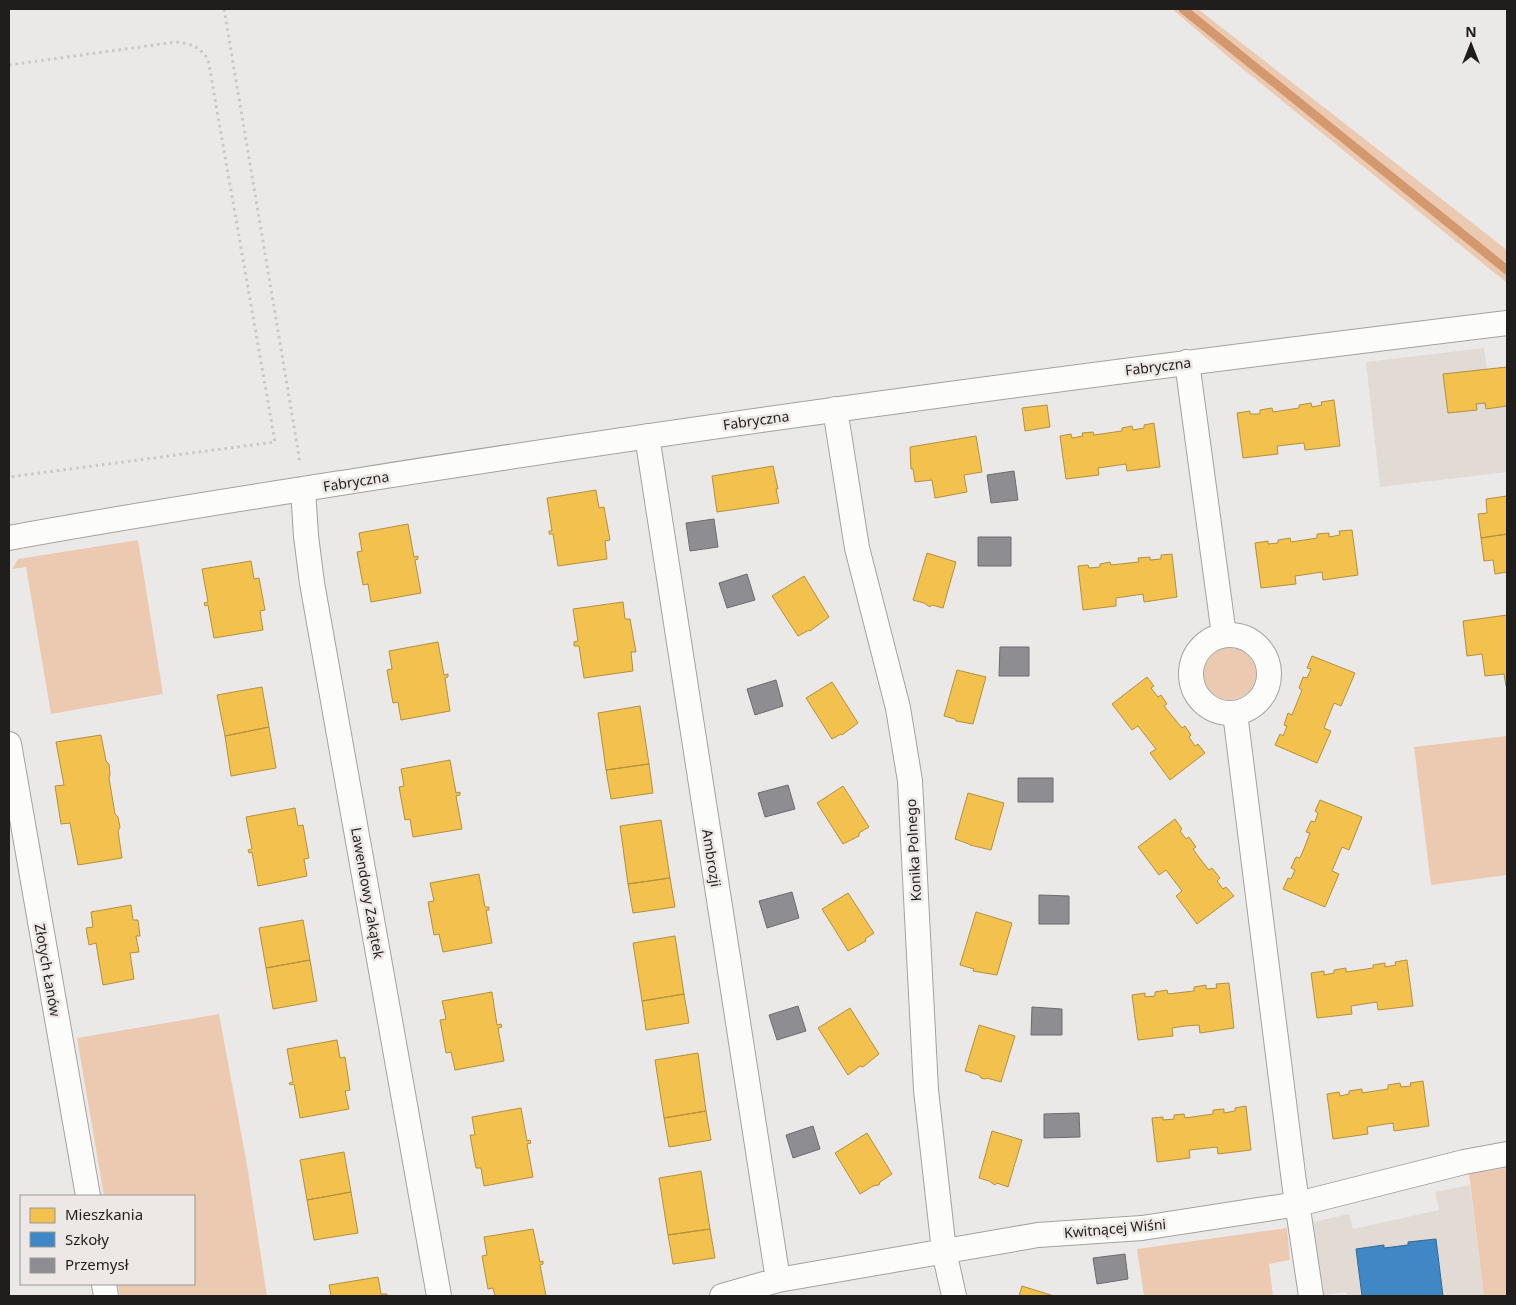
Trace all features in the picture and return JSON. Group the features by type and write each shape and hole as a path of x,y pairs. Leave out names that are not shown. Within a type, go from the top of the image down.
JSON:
{"street":[{"name":"Fabryczna","path":"9,538 302,489 835,409 1187,362 1507,323"},
{"path":"1187,362 1224,635"},
{"name":"Konika Polnego","path":"835,409 857,548 898,708 910,782 926,1090 944,1251 954,1296"},
{"name":"Ambrozji","path":"647,436 778,1280"},
{"name":"Lawendowy Zakątek","path":"302,489 312,583 439,1296"},
{"path":"1224,635 1246,638 1256,644 1263,652 1268,663 1268,685 1263,696 1256,704 1246,710 1235,713 1217,711 1202,701 1195,692 1191,680 1191,668 1195,656 1202,646 1212,639 1224,635"},
{"path":"1235,713 1311,1296"},
{"name":"Złotych Łanów","path":"9,744 88,1195"},
{"name":"Kwitnącej Wiśni","path":"722,1296 778,1280 1038,1235 1142,1228 1298,1204 1464,1162 1507,1154"}],"path":[{"path":"224,9 301,466"},
{"path":"9,65 176,42 187,43 199,48 208,59 275,442 9,477"}],"shaded area":[{"path":"1172,9 1198,9 1507,250 1507,283 1233,61"},
{"path":"1484,348 1487,369 1507,367 1507,472 1380,487 1366,362"},
{"path":"138,540 163,694 51,714 26,567 12,569 18,559"},
{"path":"1225,648 1235,648 1249,655 1256,669 1256,679 1249,693 1235,700 1225,700 1215,696 1208,689 1204,679 1204,669 1208,659 1215,652"},
{"path":"1507,736 1507,875 1431,885 1414,747"},
{"path":"219,1014 247,1165 267,1296 120,1296 118,1285 195,1285 195,1195 104,1195 77,1038"},
{"path":"1507,1168 1507,1296 1484,1296 1469,1173"},
{"path":"1470,1185 1484,1296 1347,1296 1346,1292 1324,1295 1313,1222 1349,1214 1353,1229 1439,1210 1435,1192"},
{"path":"1287,1228 1290,1260 1269,1264 1273,1296 1144,1296 1137,1249"}],"building: Mieszkania":[{"path":"1507,367 1507,406 1486,409 1485,403 1476,404 1477,410 1448,413 1443,374"},
{"path":"1334,400 1340,446 1305,450 1304,443 1277,446 1278,454 1243,458 1237,413 1250,411 1250,414 1260,414 1260,410 1272,408 1273,412 1299,408 1299,405 1311,403 1312,407 1322,405 1321,402"},
{"path":"1047,405 1050,427 1025,431 1022,408"},
{"path":"1154,423 1160,467 1127,471 1126,464 1098,468 1099,475 1066,479 1060,436 1071,434 1072,438 1083,436 1082,433 1093,432 1094,435 1122,431 1122,428 1132,426 1133,430 1144,428 1144,425"},
{"path":"976,436 982,472 964,475 967,492 935,498 932,480 915,482 913,469 911,469 910,447"},
{"path":"773,466 779,503 717,512 712,476"},
{"path":"596,490 599,508 604,507 610,540 605,541 607,559 558,566 553,534 549,534 549,531 552,531 547,498"},
{"path":"1507,496 1507,534 1481,538 1478,514 1487,513 1486,499"},
{"path":"408,524 414,557 418,556 418,559 415,560 421,593 371,602 368,584 363,585 357,552 362,551 359,533"},
{"path":"1352,530 1358,575 1323,580 1322,572 1295,576 1296,584 1261,588 1255,543 1268,541 1268,544 1278,543 1278,540 1290,538 1291,542 1317,538 1317,534 1329,533 1329,537 1340,535 1339,531"},
{"path":"1507,534 1507,572 1495,574 1493,560 1484,561 1481,538"},
{"path":"927,553 956,562 943,608 932,605 930,607 913,600"},
{"path":"1172,554 1177,597 1144,602 1143,594 1116,598 1116,606 1083,610 1078,566 1100,567 1100,564 1110,562 1111,565 1139,562 1138,558 1150,557 1150,560 1161,559 1161,555"},
{"path":"251,561 254,579 259,578 265,610 260,611 263,630 214,638 208,605 205,606 204,603 208,602 202,569"},
{"path":"804,576 829,617 810,631 798,636 772,596"},
{"path":"623,602 625,619 630,619 636,652 631,652 633,671 584,678 579,646 574,646 574,642 578,641 573,609"},
{"path":"1507,615 1506,686 1504,674 1485,676 1482,654 1467,656 1463,621"},
{"path":"438,642 444,675 448,674 448,677 445,678 450,711 401,720 398,702 393,703 387,670 392,669 389,651"},
{"path":"1312,656 1355,673 1341,706 1334,703 1324,728 1331,731 1317,763 1275,745 1280,734 1283,736 1287,726 1284,725 1288,713 1292,715 1302,690 1299,688 1303,677 1307,678 1311,669 1307,668"},
{"path":"957,670 986,677 973,724 956,721 944,716"},
{"path":"1147,677 1154,686 1151,688 1158,697 1161,695 1167,704 1164,706 1182,728 1185,726 1195,746 1198,744 1205,753 1170,780 1150,753 1156,749 1138,726 1132,730 1112,704"},
{"path":"832,682 858,723 842,735 832,739 806,698"},
{"path":"262,687 269,727 225,736 217,695"},
{"path":"640,706 649,764 606,770 598,713"},
{"path":"269,727 276,768 231,776 225,736"},
{"path":"101,735 106,761 109,764 109,778 115,814 118,817 120,827 118,831 122,858 78,865 70,823 61,824 55,786 64,785 56,742"},
{"path":"450,760 456,793 460,792 460,795 456,796 462,829 413,837 410,819 405,820 399,787 404,786 401,769"},
{"path":"649,764 653,793 611,799 606,770"},
{"path":"843,786 869,827 859,833 859,836 843,844 817,803"},
{"path":"968,793 1004,803 991,850 955,839"},
{"path":"1320,800 1362,817 1349,850 1342,847 1332,871 1339,874 1325,907 1283,889 1288,878 1291,879 1295,870 1291,868 1296,857 1300,858 1305,846 1310,833 1306,832 1311,821 1315,822 1318,813 1315,811"},
{"path":"295,808 298,826 303,825 309,858 304,859 307,876 258,886 252,852 249,853 248,850 252,849 246,817"},
{"path":"1175,819 1186,839 1189,837 1196,847 1193,849 1201,860 1209,870 1212,868 1220,878 1217,881 1223,889 1226,887 1234,896 1197,924 1176,896 1182,891 1166,870 1159,875 1138,847"},
{"path":"661,820 670,878 628,884 620,826"},
{"path":"479,874 485,907 489,907 489,910 486,910 492,943 443,952 439,934 434,935 428,902 434,901 430,883"},
{"path":"670,878 675,907 633,913 628,884"},
{"path":"848,893 874,933 865,939 866,941 848,951 822,909"},
{"path":"131,905 133,920 138,920 140,936 136,936 139,952 130,953 134,979 103,985 96,943 89,945 86,928 93,927 91,912"},
{"path":"976,912 1012,923 997,975 973,971 974,969 960,965"},
{"path":"303,920 310,960 266,968 259,928"},
{"path":"675,936 684,994 642,1001 633,943"},
{"path":"310,960 317,1001 273,1009 266,968"},
{"path":"1407,960 1413,1006 1378,1010 1377,1002 1351,1006 1352,1014 1317,1018 1311,973 1324,971 1324,975 1334,973 1334,970 1346,968 1346,972 1373,968 1373,965 1385,963 1385,967 1396,965 1395,962"},
{"path":"1229,983 1234,1028 1200,1033 1199,1025 1185,1026 1172,1028 1173,1036 1138,1040 1132,995 1145,993 1145,997 1155,996 1155,992 1167,990 1168,994 1194,991 1194,987 1206,985 1206,989 1217,988 1216,984"},
{"path":"492,992 497,1025 501,1024 502,1027 498,1028 504,1061 455,1070 451,1052 446,1053 440,1020 446,1019 442,1001"},
{"path":"684,994 689,1023 646,1030 642,1001"},
{"path":"850,1008 879,1054 863,1067 860,1066 848,1075 818,1028"},
{"path":"979,1025 1015,1036 1001,1082 981,1078 979,1075 965,1071"},
{"path":"337,1040 340,1058 345,1057 350,1090 345,1091 349,1109 300,1118 294,1084 290,1085 289,1083 293,1082 287,1049"},
{"path":"698,1053 706,1111 664,1118 655,1060"},
{"path":"1423,1081 1429,1126 1394,1131 1393,1123 1367,1127 1368,1134 1333,1139 1327,1094 1339,1092 1340,1096 1349,1094 1349,1091 1362,1089 1362,1093 1388,1089 1388,1085 1400,1083 1401,1087 1411,1086 1410,1083"},
{"path":"1246,1106 1251,1150 1218,1154 1217,1147 1189,1150 1190,1158 1157,1162 1152,1118 1174,1119 1174,1115 1184,1114 1185,1118 1213,1114 1213,1110 1224,1109 1224,1113 1235,1111 1235,1108"},
{"path":"521,1108 527,1141 530,1140 531,1143 527,1144 533,1177 484,1186 481,1168 476,1168 470,1135 475,1135 472,1117"},
{"path":"706,1111 711,1140 669,1147 664,1118"},
{"path":"992,1131 1022,1140 1008,1187 997,1183 995,1185 979,1178"},
{"path":"867,1133 892,1174 880,1182 879,1185 873,1186 860,1194 835,1153"},
{"path":"344,1152 351,1192 307,1200 300,1160"},
{"path":"701,1171 710,1229 668,1235 659,1178"},
{"path":"351,1192 358,1233 314,1240 307,1200"},
{"path":"533,1229 540,1262 543,1261 543,1264 540,1265 546,1296 495,1296 493,1288 488,1289 482,1256 487,1255 484,1237"},
{"path":"710,1229 715,1258 673,1264 668,1235"},
{"path":"378,1277 381,1294 387,1294 387,1296 331,1296 329,1285"},
{"path":"1022,1286 1054,1296 1019,1296"}],"building: Szkoły":[{"path":"1436,1239 1443,1296 1362,1296 1356,1249 1384,1245 1384,1248 1408,1245 1408,1242"}],"building: Przemysł":[{"path":"1014,471 1018,500 991,503 987,475"},
{"path":"714,519 718,547 690,551 686,523"},
{"path":"978,537 1011,537 1011,566 978,566"},
{"path":"747,574 755,600 727,608 719,583"},
{"path":"1000,647 1029,647 1029,676 999,676"},
{"path":"776,680 783,706 755,715 747,689"},
{"path":"1018,778 1053,778 1053,802 1018,802"},
{"path":"788,785 795,809 765,817 758,793"},
{"path":"792,892 799,918 767,928 759,901"},
{"path":"1039,895 1069,896 1069,924 1039,924"},
{"path":"798,1006 806,1031 777,1040 769,1015"},
{"path":"1032,1007 1062,1009 1062,1035 1031,1035"},
{"path":"1079,1113 1080,1137 1044,1138 1044,1114"},
{"path":"813,1126 820,1149 793,1158 786,1135"},
{"path":"1125,1254 1128,1279 1097,1284 1093,1258"}],"waterway":[{"path":"1183,9 1507,270"}]}
